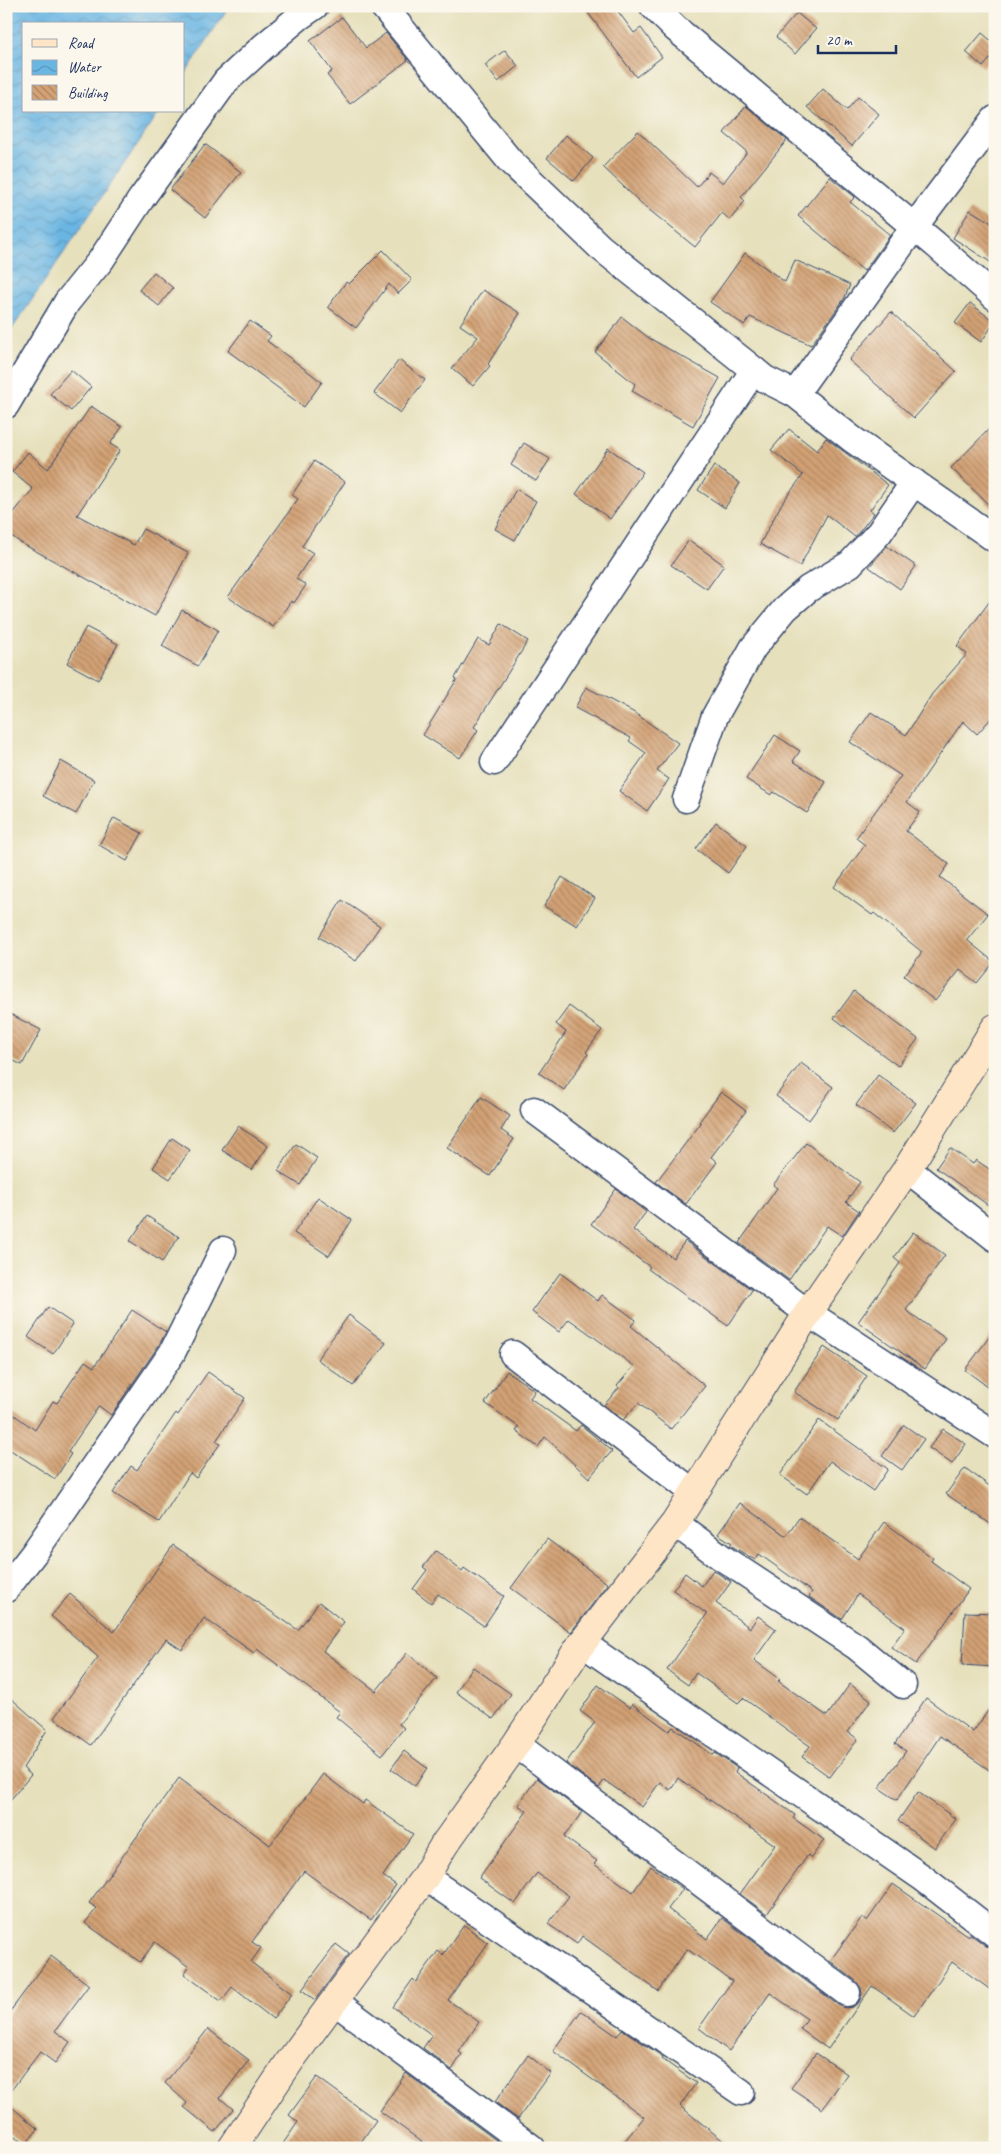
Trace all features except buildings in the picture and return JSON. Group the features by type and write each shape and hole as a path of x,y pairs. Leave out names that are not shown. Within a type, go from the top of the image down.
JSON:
{"street":[{"path":"6,405 68,302 101,260 141,198 226,81 263,47 299,17 316,6"},
{"path":"383,6 510,162 600,247 765,379 795,394 852,439 995,539"},
{"path":"653,6 675,28 995,297"},
{"path":"795,394 914,227 995,119"},
{"path":"494,762 754,370"},
{"path":"686,800 716,716 753,648 785,609 808,589 850,564 879,533 914,482"},
{"path":"236,2146 290,2061 425,1877 582,1643 675,1523 808,1313 906,1169 995,1028"},
{"path":"534,1110 808,1313 995,1435"},
{"path":"906,1169 995,1238"},
{"path":"6,1589 39,1545 172,1353 223,1250"},
{"path":"513,1354 693,1492"},
{"path":"675,1523 721,1557 857,1647 903,1685"},
{"path":"582,1643 923,1878 995,1934"},
{"path":"516,1744 847,1992"},
{"path":"425,1877 741,2092"},
{"path":"334,2001 532,2148"}],"water":[{"path":"6,6 229,6 185,74 185,22 22,22 22,112 159,112 6,338"}]}
